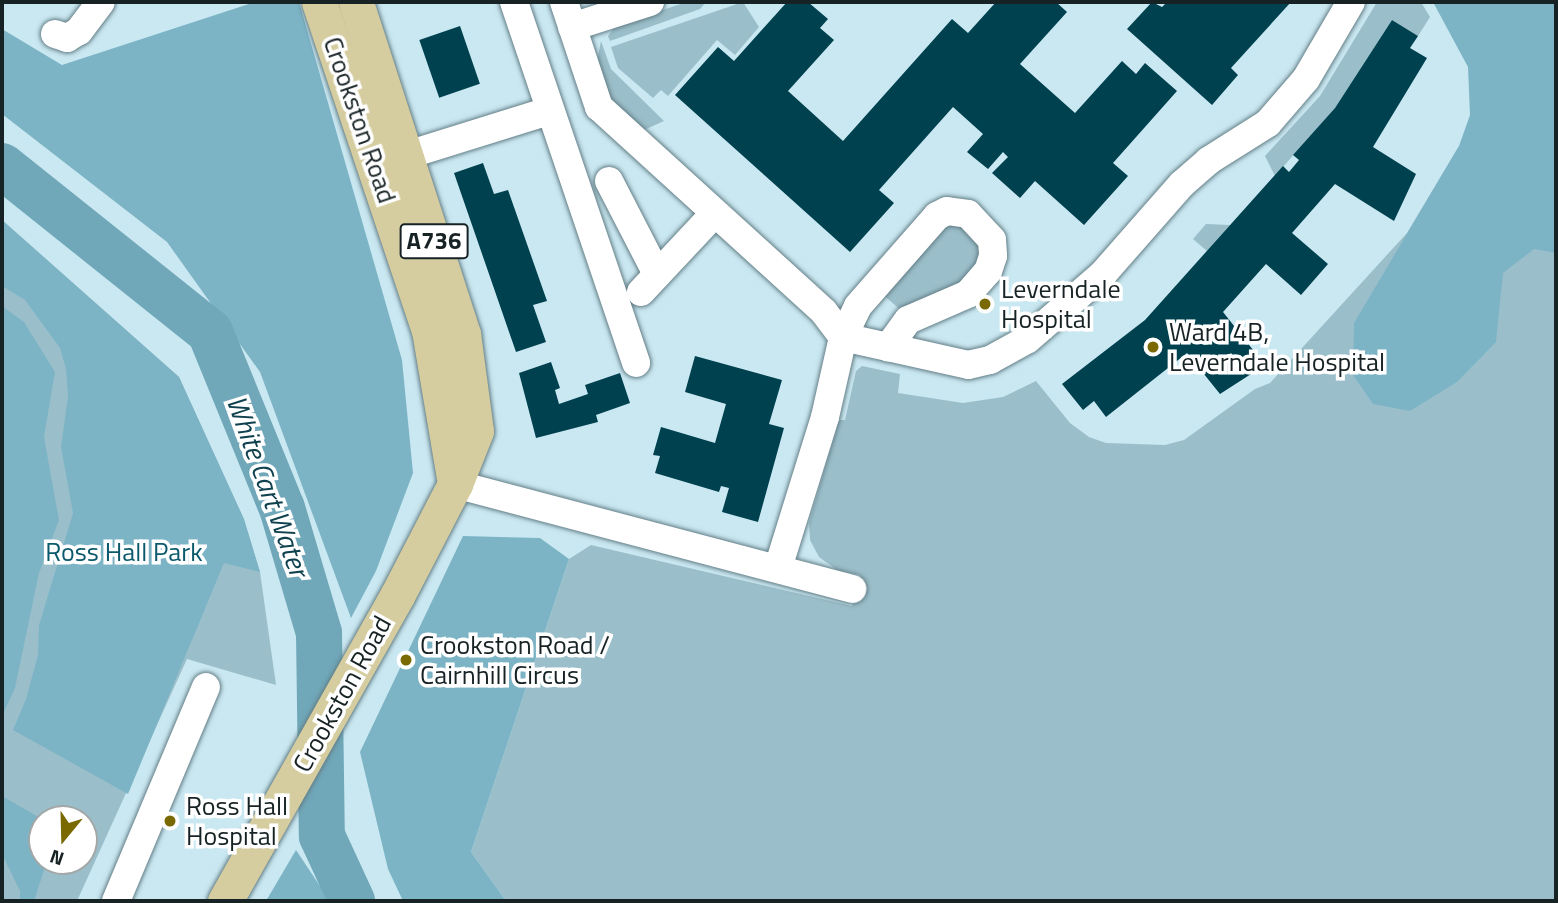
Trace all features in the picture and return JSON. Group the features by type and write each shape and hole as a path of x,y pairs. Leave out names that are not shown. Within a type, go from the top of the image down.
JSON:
{"main road":[{"name":"Crookston Road","path":"233,887 398,594 455,484 476,431 463,334 391,160 319,2"},
{"name":"Crookston Road","path":"356,2 391,160"}],"street":[{"path":"55,34 66,38 79,31 101,2"},
{"path":"514,2 636,363"},
{"path":"650,2 568,15 599,107 824,312 844,337 968,365 990,360 1028,339 1102,275 1199,169 1268,124 1306,79 1352,2"},
{"path":"391,160 549,111"},
{"path":"609,181 649,283 715,213"},
{"path":"778,568 825,417 844,337 858,306 937,216 947,211 968,214 992,240 993,256 988,271 968,294 908,320 888,348"},
{"path":"455,484 852,589"},
{"path":"116,901 206,687"}],"green space":[{"path":"255,2 299,2 402,360 413,473 376,571 351,618 260,372 167,242 2,114 2,29 62,65"},
{"path":"687,2 706,2 700,9 610,41 608,36 616,25"},
{"path":"743,2 759,27 735,55 717,40 668,96 661,90 653,98 618,68 611,47"},
{"path":"1377,2 1421,2 1430,17 1418,36 1392,20 1335,108 1275,176 1265,156 1320,96"},
{"path":"1433,2 1556,2 1556,253 1534,249 1503,273 1496,342 1457,382 1410,411 1373,404 1353,375 1354,323 1459,146 1470,115 1468,67"},
{"path":"601,41 611,69 664,121 644,130 607,96 596,66"},
{"path":"1459,146 1556,171 1556,901 506,901 471,852 569,559 591,545 852,606 860,575 837,570 819,557 810,540 809,523 839,420 845,420 856,371 862,366 900,374 898,393 963,403 1003,397 1036,381 1070,423 1089,437 1106,443 1165,445 1184,440 1255,389 1270,383 1407,233"},
{"name":"Ross Hall Park","path":"2,220 179,377 244,520 260,572 276,685 187,659 98,855 98,805 28,805 28,875 89,875 77,901 2,901"},
{"name":"Ross Hall Park","path":"2,220 179,377 244,519 260,572 224,563 128,794 13,730 26,699 38,655 39,625 73,513 61,447 68,396 66,369 60,348 25,300 2,286"},
{"path":"958,222 980,243 981,259 962,285 904,313 880,292 941,225"},
{"path":"1206,224 1230,225 1207,251 1193,239"},
{"path":"2,306 24,322 55,372 44,437 59,520 39,573 15,688 2,716"},
{"path":"463,536 540,538 569,559 471,852 506,901 403,901 388,869 360,752"},
{"path":"2,796 28,811 28,875 42,875 34,901 20,901 20,891 2,854"},
{"path":"296,850 328,898 328,901 266,901"}],"building":[{"path":"787,2 808,2 828,19 820,28 834,40 788,91 843,141 952,19 968,33 996,2 1056,2 1067,12 1020,64 1075,113 1122,61 1136,74 1145,63 1177,91 1113,163 1128,176 1084,225 1035,181 1020,198 992,173 1008,157 1003,152 988,169 967,152 983,134 953,107 879,190 894,203 850,252 675,95 718,47 734,61"},
{"path":"1152,2 1162,7 1167,2 1291,2 1231,68 1238,75 1212,105 1127,29"},
{"path":"1392,20 1418,36 1410,48 1427,58 1373,147 1416,174 1394,221 1335,184 1292,233 1328,264 1301,295 1266,264 1223,312 1265,365 1220,394 1187,353 1106,417 1094,401 1083,410 1062,384 1145,320 1283,166 1289,172 1299,160 1293,155 1335,108"},
{"path":"460,26 480,84 439,98 419,40"},
{"path":"483,163 494,194 508,190 547,301 533,305 546,342 516,352 454,173"},
{"path":"695,356 782,380 769,424 784,428 758,522 722,512 729,488 721,486 719,492 655,473 660,456 653,455 661,427 715,443 726,404 685,392"},
{"path":"551,362 560,388 555,390 559,404 588,394 585,385 620,373 630,403 596,415 598,422 536,438 519,373"}],"waterway":[{"name":"White Cart Water","path":"2,166 210,332 282,508 319,633 322,836 352,901"}],"place":[{"name":"Leverndale Hospital","path":"985,304"},
{"name":"Ward 4B, Leverndale Hospital","path":"1153,347"},
{"name":"Crookston Road / Cairnhill Circus","path":"406,660"},
{"name":"Ross Hall Hospital","path":"170,821"}]}
